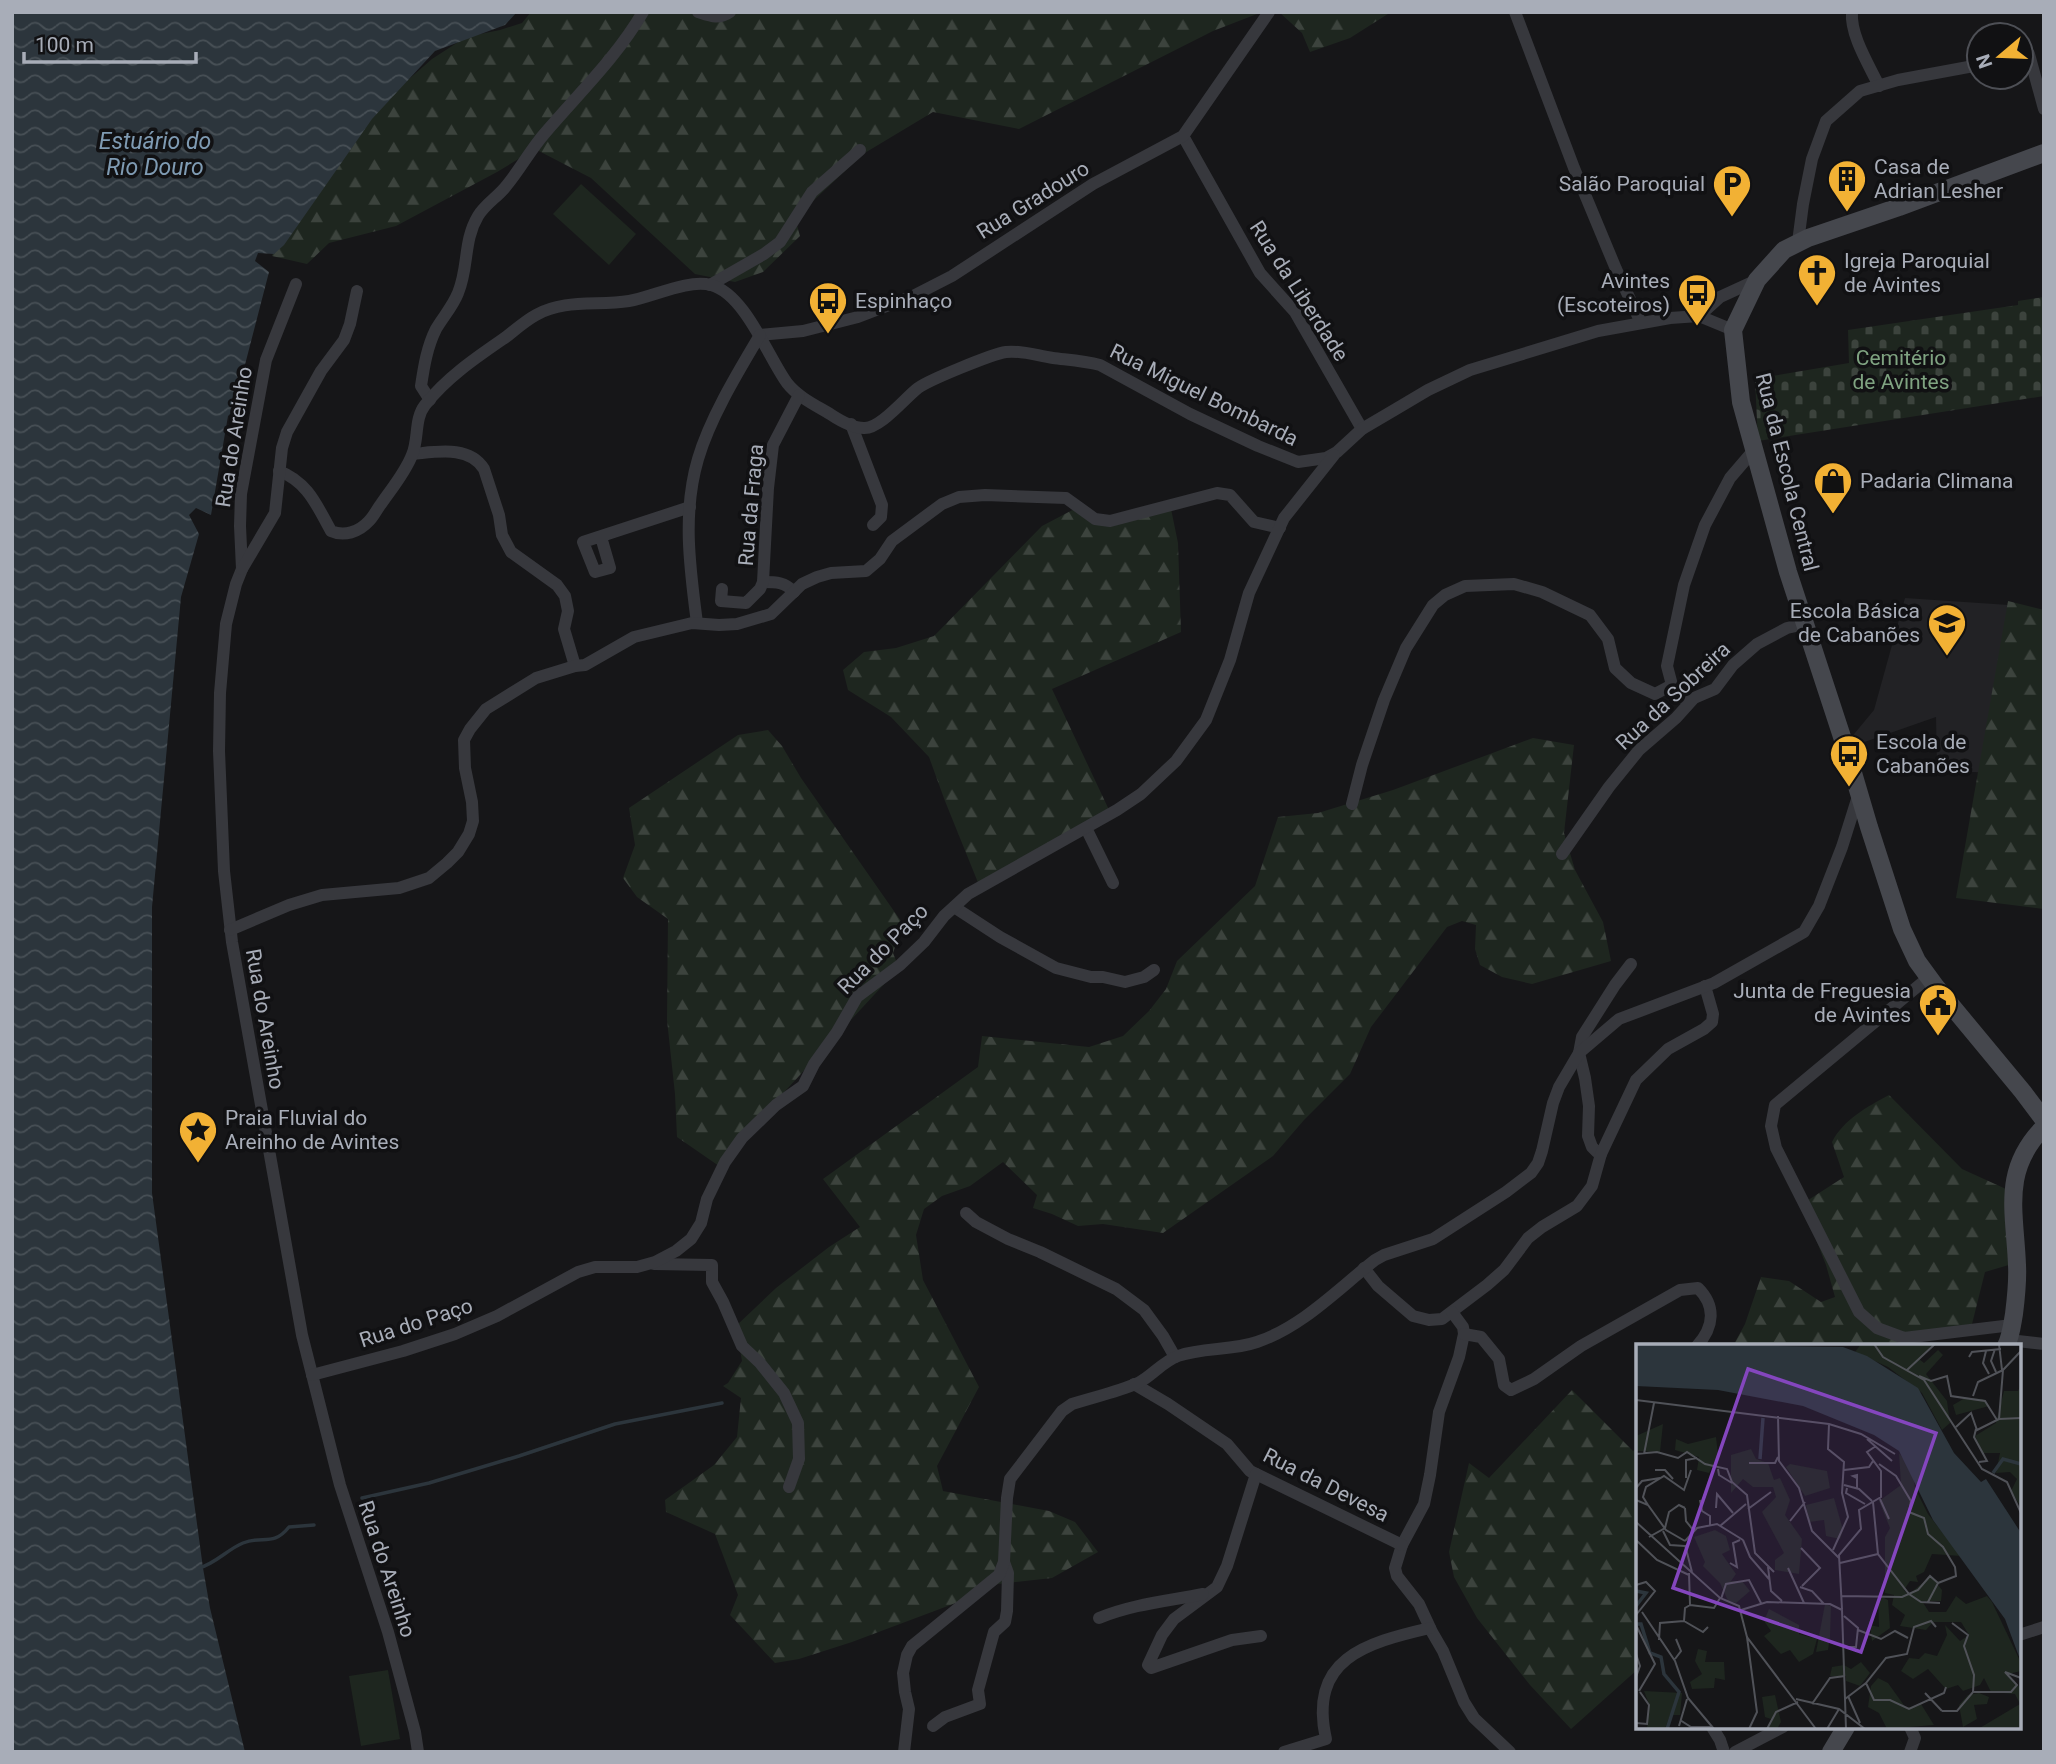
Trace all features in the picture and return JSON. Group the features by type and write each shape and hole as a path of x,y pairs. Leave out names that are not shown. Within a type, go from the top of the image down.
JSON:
{"street":[{"path":"430,400 421,386 426,355 437,328 460,290 468,253 467,243 479,214 505,188 543,135 607,64 643,12"},
{"path":"698,12 714,18 730,12"},
{"name":"Rua Gradouro","path":"760,335 803,331 858,317 913,296 952,276 1093,184 1183,136 1269,12"},
{"path":"1515,12 1574,168 1641,323"},
{"path":"1852,12 1860,47 1879,86"},
{"path":"1798,242 1812,159 1826,121 1860,91 1898,80 1965,68"},
{"path":"2035,83 2044,109"},
{"name":"Rua da Liberdade","path":"1183,136 1260,273 1296,312 1362,429"},
{"path":"710,285 780,242 812,192 860,150"},
{"path":"1733,330 1757,281 1784,250 1798,242 2044,153"},
{"path":"1699,316 1720,298 1757,281"},
{"name":"Rua do Areinho","path":"296,284 266,360 241,494 242,569 226,624 220,693 220,814 224,871 230,930 302,1335 340,1485 392,1644 418,1752"},
{"path":"279,471 290,475 306,489 323,512 331,531 346,535 369,522 413,454 421,412 430,400 474,359 534,316 558,306 627,301 694,284 710,285 722,290 735,302 760,335 788,384 799,396 851,424 882,505 881,517 873,525"},
{"path":"242,569 275,513 282,448 287,432 321,371 344,340 358,291"},
{"name":"Rua Miguel Bombarda","path":"851,424 865,429 878,424 920,387 931,381 992,356 1017,352 1100,365 1190,414 1298,462 1326,458 1337,452 1362,429 1428,390 1470,370 1598,331 1699,316 1733,330"},
{"name":"Rua da Escola Central","path":"1733,330 1741,402 1788,572 1902,929 1917,961 2039,1122"},
{"path":"697,623 688,521 698,458 736,376 760,335"},
{"name":"Rua da Fraga","path":"722,589 721,601 746,603 763,582 773,445 799,396"},
{"path":"1694,698 1682,698 1672,685 1667,666 1684,585 1705,525 1730,478 1754,450"},
{"path":"413,454 453,451 480,462 499,516 502,535 511,552 557,585 565,596 568,611 564,629 575,666"},
{"name":"Rua do Paço","path":"312,1375 455,1334 497,1316 578,1272 595,1267 637,1267 676,1251 691,1239 701,1223 707,1199 725,1162 742,1138 776,1105 803,1086 857,997 900,965 924,942 944,916 968,894 1141,794 1177,761 1206,720 1230,660 1248,593 1284,518 1337,452"},
{"path":"230,930 289,905 322,895 399,888 429,878 458,852 473,821 464,740 486,709 505,695 536,678 585,665 634,638 697,623 719,625 748,622 771,614 802,584 817,577 831,573 866,571 880,559 892,541 942,504 959,497 985,495 1066,498 1095,519 1110,521 1217,493 1230,495 1254,523 1280,528"},
{"path":"601,537 690,507"},
{"name":"Rua da Fraga","path":"763,582 780,582 794,592"},
{"path":"1352,804 1384,700 1406,648 1433,605 1445,595 1465,586 1514,584 1542,592 1590,615 1608,639 1615,668 1631,683 1655,694 1672,685"},
{"name":"Rua da Sobreira","path":"1562,854 1639,750 1676,719 1694,698 1714,689 1757,643 1787,628 1805,624"},
{"path":"904,1752 909,1709 903,1673 907,1655 912,1646 999,1574 1004,1562 1010,1479 1062,1411 1072,1404 1141,1381 1175,1357 1257,1342 1283,1330 1384,1255 1433,1239 1531,1172 1542,1151 1559,1087 1579,1053 1619,1019 1705,986 1804,932 1819,906 1859,793"},
{"path":"1086,828 1113,883"},
{"path":"954,906 1000,937 1056,968 1125,982 1144,977 1154,970"},
{"path":"1601,1154 1592,1147 1588,1136 1589,1106 1579,1053 1582,1037 1631,964"},
{"path":"1929,977 1775,1105 1771,1126 1776,1148 1859,1312 1877,1328 1905,1338 2009,1337 2044,1344"},
{"path":"1364,1268 1378,1286 1413,1316 1429,1320 1442,1319 1487,1285 1504,1269 1528,1238 1577,1206 1592,1186 1601,1154 1636,1080 1668,1049 1712,1022 1713,1014 1705,986"},
{"path":"2009,1337 2017,1274 2012,1204 2014,1180 2022,1156 2039,1122"},
{"path":"966,1213 976,1222 1008,1239 1116,1289 1144,1310 1164,1336 1175,1357"},
{"name":"Rua do Paço","path":"646,1264 712,1265 712,1282 742,1346 784,1393 798,1423 799,1459 789,1488"},
{"path":"1464,1335 1481,1338 1499,1359 1504,1385 1511,1390 1534,1379 1581,1346 1680,1290 1698,1288 1707,1297 1712,1312 1706,1336 1699,1344"},
{"path":"1452,1312 1463,1326 1464,1335 1439,1412 1424,1504 1402,1545 1395,1568 1397,1576 1419,1604 1443,1651 1464,1702 1474,1718 1510,1752"},
{"name":"Rua da Devesa","path":"1134,1384 1227,1444 1250,1471 1402,1545"},
{"path":"1256,1474 1227,1566 1217,1587 1174,1619 1162,1635 1148,1665 1151,1668 1232,1640 1261,1636"},
{"path":"933,1727 945,1717 980,1704 978,1690 994,1632 1005,1622 1007,1611 1008,1573 1004,1562"},
{"path":"1099,1618 1148,1603 1211,1593"},
{"path":"2021,1634 2044,1627"},
{"path":"1284,1752 1326,1739 1322,1720 1324,1691 1331,1674 1345,1659 1403,1634 1430,1628"},
{"path":"1713,1729 1724,1752"},
{"path":"1735,1752 1779,1729"},
{"path":"1831,1752 1845,1729"},
{"path":"1910,1752 1915,1738 1911,1729"}],"shaded area":[{"name":"Escola Básica de Cabanões","path":"1905,598 2009,605 2000,773 1943,771 1937,768 1936,717 1853,746 1850,739 1874,710"}],"green space":[{"path":"531,12 1269,12 1213,31 1019,129 933,112 863,154 795,218 800,236 763,272 735,282 695,274 591,178 535,149 396,226 329,243 307,264 272,256 389,88 401,86 432,59 466,37 522,23"},
{"path":"1279,12 1391,12 1350,38 1310,52 1302,33"},
{"path":"581,184 636,234 609,265 553,214"},
{"name":"Cemitério de Avintes","path":"2044,297 2044,396 1758,441 1755,379 1849,363 1848,330 2018,305 2018,301"},
{"path":"1170,504 1178,543 1181,632 1052,689 1110,812 979,885 929,757 891,717 848,690 843,670 864,652 896,648 934,636 1042,526 1082,505 1100,524"},
{"path":"2008,601 2044,610 2044,909 1956,898"},
{"path":"768,730 782,746 801,778 903,924 893,953 899,968 724,1157 719,1166 677,1137 667,1020 668,919 637,897 623,878 635,845 629,808 738,735"},
{"path":"1533,738 1574,745 1564,833 1575,870 1603,922 1611,961 1532,984 1502,977 1480,965 1475,949 1476,925 1462,921 1447,927 1371,1027 1350,1074 1273,1156 1163,1233 1103,1224 1078,1226 1033,1208 1037,1195 1003,1162 970,1186 942,1196 924,1209 916,1235 923,1280 979,1387 937,1466 943,1491 1049,1511 1075,1522 1098,1552 1052,1578 998,1584 969,1598 852,1642 799,1659 775,1663 730,1615 738,1595 715,1534 666,1512 665,1500 714,1465 737,1437 741,1398 723,1386 728,1383 742,1361 736,1326 776,1288 860,1227 823,1179 978,1067 982,1036 1089,1047 1123,1036 1149,1011 1166,989 1177,961 1255,886 1278,817 1318,813 1393,790"},
{"path":"1889,1095 1962,1169 2006,1189 2012,1264 1985,1272 1971,1328 1913,1344 1734,1344 1745,1324 1761,1277 1789,1281 1821,1302 1835,1297 1826,1265 1802,1204 1844,1177 1832,1142 1843,1127 1872,1104"},
{"path":"1572,1390 1633,1451 1636,1449 1636,1671 1571,1729 1530,1685 1477,1618 1454,1577 1449,1552 1469,1463 1489,1478"},
{"path":"388,1670 400,1739 361,1746 349,1676"}],"water":[{"name":"Estuário do Rio Douro","path":"12,12 517,12 505,25 435,51 372,119 284,245 274,254 258,253 255,261 269,272 233,411 228,416 211,515 196,508 189,515 199,534 181,597 152,907 152,1193 203,1568 245,1752 12,1752"}],"waterway":[{"path":"362,1498 429,1483 615,1424 722,1403"},
{"path":"199,1568 243,1543 273,1539 289,1527 314,1525"}],"place":[{"name":"Casa de Adrian Lesher","path":"1847,213"},
{"name":"Salão Paroquial","path":"1732,218"},
{"name":"Igreja Paroquial de Avintes","path":"1817,307"},
{"name":"Avintes (Escoteiros)","path":"1697,327"},
{"name":"Espinhaço","path":"828,335"},
{"name":"Padaria Climana","path":"1833,515"},
{"name":"Escola Básica de Cabanões","path":"1947,657"},
{"name":"Escola de Cabanões","path":"1849,788"},
{"name":"Junta de Freguesia de Avintes","path":"1938,1037"},
{"name":"Praia Fluvial do Areinho de Avintes","path":"198,1164"}]}
